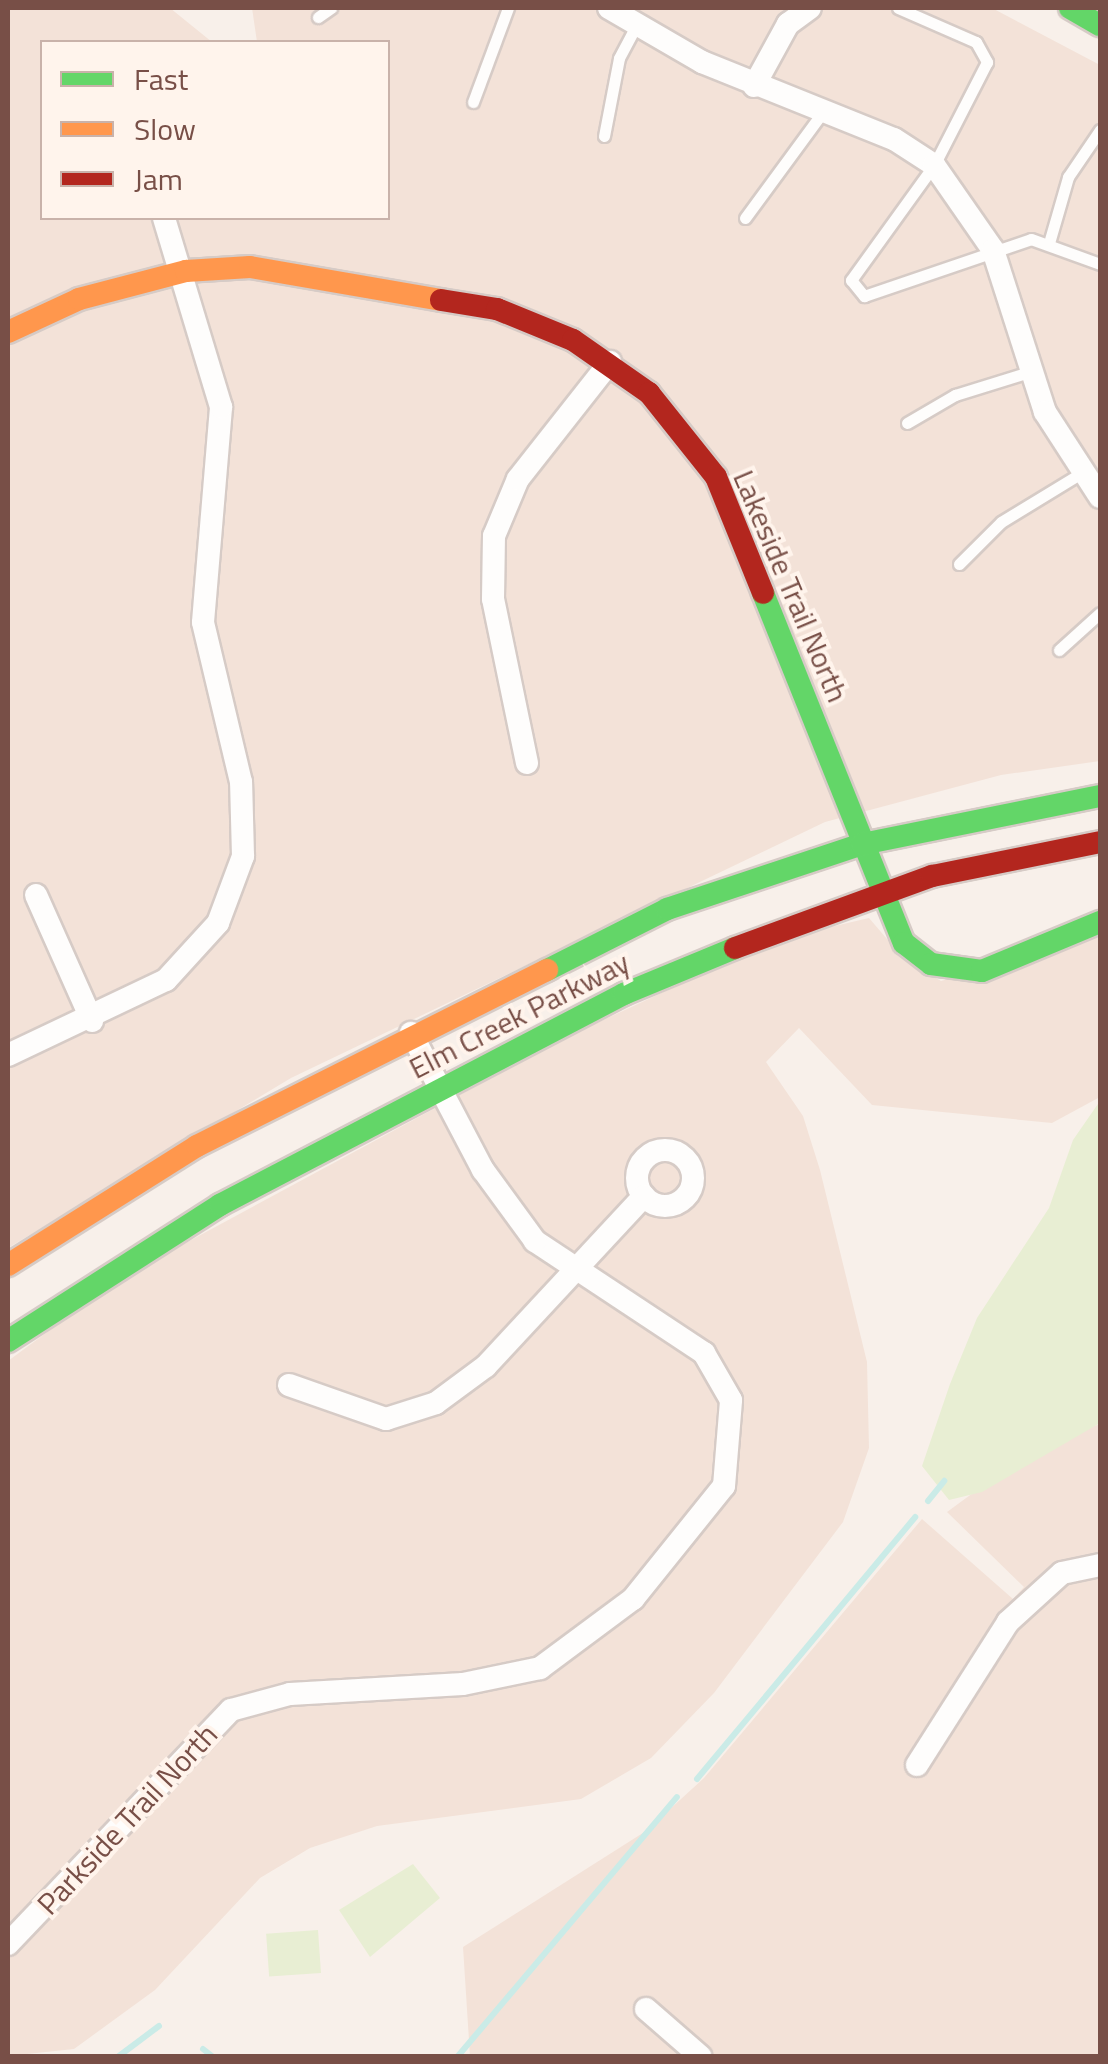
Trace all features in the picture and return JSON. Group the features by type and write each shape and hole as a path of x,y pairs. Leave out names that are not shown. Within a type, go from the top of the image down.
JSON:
{"street":[{"path":"613,8 754,86 823,112 934,165 993,250 1032,371 1078,474 1100,497"},
{"path":"754,86 788,24 810,8"},
{"path":"1070,8 1100,25"},
{"path":"8,1055 92,1021 198,952 243,856 240,782 212,668 200,572 221,408 186,271 165,220"},
{"name":"Lakeside Trail North","path":"8,332 52,307 186,271 307,271 497,309 610,362 688,435 716,477 879,892 904,943 956,971 982,971 1100,922"},
{"path":"526,763 493,599 494,536 518,479 610,362"},
{"name":"Elm Creek Parkway","path":"8,1266 198,1146 411,1034 668,910 862,844 1100,796"},
{"name":"Elm Creek Parkway","path":"8,1341 220,1205 442,1088 770,927 879,892 1100,842"},
{"path":"36,896 92,1021"},
{"name":"Parkside Trail North","path":"8,1944 231,1710 290,1694 462,1684 540,1668 618,1613 710,1510 724,1486 734,1432 719,1376 678,1332 570,1268 506,1208 411,1034"},
{"path":"289,1385 386,1419 436,1403 486,1366 570,1268 644,1196"},
{"path":"917,1764 1008,1622 1062,1573 1100,1565"},
{"path":"646,2009 700,2056"}],"lane":[{"path":"318,17 330,8"},
{"path":"473,102 508,8"},
{"path":"898,8 976,42 987,62 934,165 851,280 864,296 993,250 1049,243 1100,264"},
{"path":"604,136 619,58 638,24"},
{"path":"744,218 823,112"},
{"path":"1049,243 1068,177 1100,130"},
{"path":"907,422 1032,371"},
{"path":"959,564 1001,522 1078,474"},
{"path":"1059,650 1100,613"}],"shaded area":[{"path":"8,8 170,8 210,40 40,40 40,220 390,220 390,40 257,40 252,8 992,8 1100,65 1100,761 1001,775 825,822 291,1078 8,1248"},
{"path":"869,918 905,960 941,981 1100,935 1100,1097 1052,1123 872,1105 799,1028 766,1062 803,1116 820,1170 867,1362 869,1448 843,1522 714,1693 651,1758 581,1799 377,1826 310,1848 260,1878 155,1990 74,2049 8,2056 8,1361 119,1279 569,1036 775,940"},
{"path":"1100,1424 1100,2056 470,2056 463,1947 646,1831 704,1778 922,1519 1013,1599 1024,1587 947,1512 1037,1446"}],"green space":[{"path":"1100,1101 1100,1423 982,1492 949,1500 922,1466 950,1384 977,1318 1049,1208 1073,1140"},
{"path":"413,1864 440,1898 370,1957 339,1910"},
{"path":"318,1930 321,1973 269,1977 266,1934"}],"waterway":[{"path":"928,1501 944,1481"},
{"path":"697,1779 915,1517"},
{"path":"458,2056 677,1797"},
{"path":"119,2056 159,2026"},
{"path":"203,2049 212,2056"}],"traffic: fast":[{"path":"1070,8 1100,25"},
{"path":"763,593 904,943 931,964 982,971 1100,922"},
{"path":"547,970 667,909 862,844 1100,796"},
{"path":"8,1341 220,1205 624,994 735,948"}],"traffic: slow":[{"path":"8,332 79,299 186,271 250,267 441,300"},
{"path":"8,1265 197,1146 547,970"}],"traffic: jam":[{"path":"441,300 497,309 573,340 649,393 716,477 763,593"},
{"path":"735,948 932,876 1100,842"}]}
